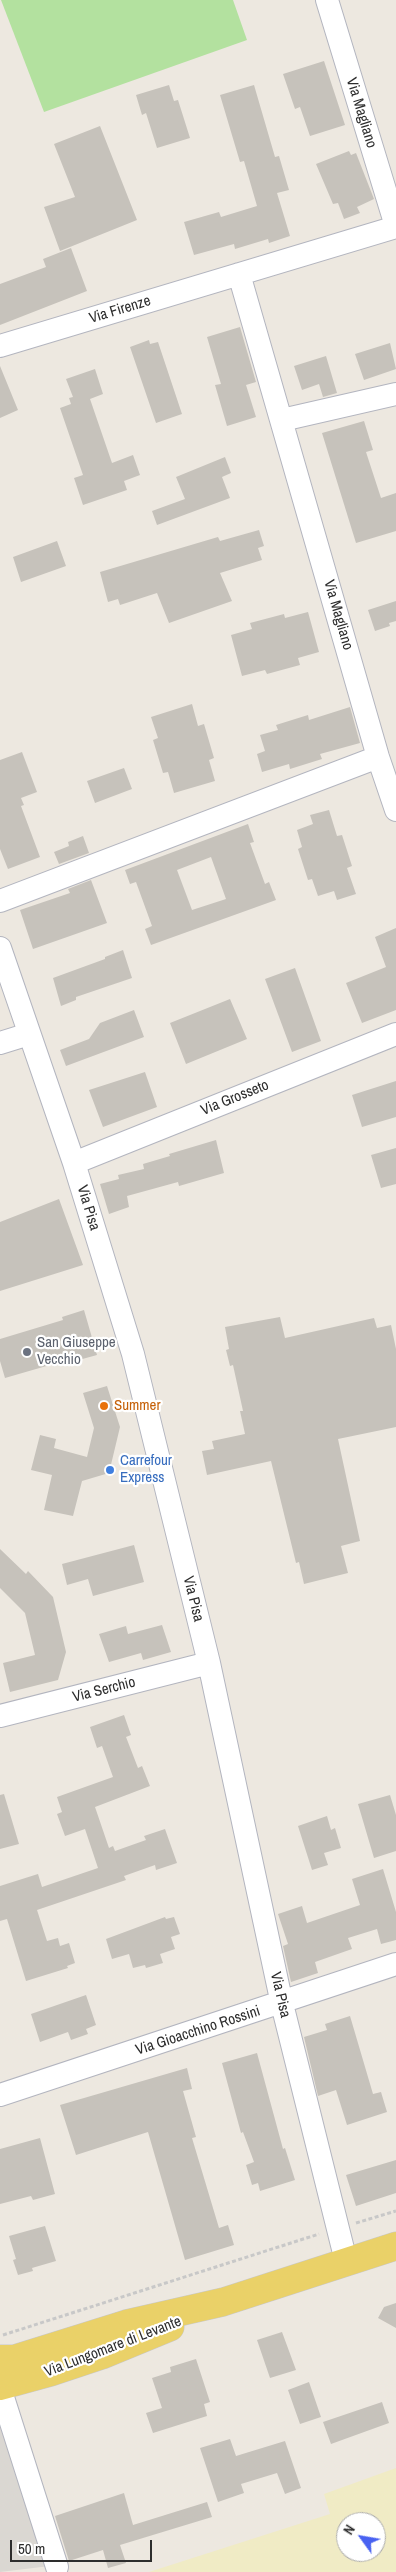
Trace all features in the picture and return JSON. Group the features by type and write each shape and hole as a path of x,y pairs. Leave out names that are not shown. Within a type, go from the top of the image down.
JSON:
{"main road":[{"name":"Via Lungomare di Levante","path":"0,2359 14,2359 126,2324 223,2302 396,2246"},
{"name":"Via Lungomare di Levante","path":"0,2387 102,2355 144,2339 223,2302"}],"street":[{"name":"Via Magliano","path":"327,0 396,226 239,274 378,757 396,810"},
{"name":"Via Firenze","path":"0,346 239,274"},
{"path":"282,420 396,394"},
{"path":"0,901 378,757"},
{"name":"Via Pisa","path":"0,948 74,1163 134,1354 209,1663 282,2004 346,2262"},
{"path":"0,1043 29,1034"},
{"name":"Via Grosseto","path":"74,1163 396,1034"},
{"name":"Via Serchio","path":"0,1716 209,1663"},
{"name":"Via Gioacchino Rossini","path":"0,2095 282,2004 396,1964"},
{"path":"0,2387 57,2567"}],"path":[{"path":"0,2336 396,2211"}],"green space":[{"path":"1,0 233,0 247,40 44,112"}],"sand":[{"path":"396,2468 396,2572 149,2572 330,2514 324,2494"}],"shaded area":[{"path":"0,2423 50,2566 0,2572"}],"building":[{"path":"324,61 345,125 310,136 300,107 295,109 283,74"},
{"path":"169,85 174,101 178,100 190,138 157,148 146,113 142,115 136,95"},
{"path":"254,85 275,157 279,156 289,190 277,193 290,236 269,243 268,239 235,249 234,244 194,255 184,222 219,212 221,217 257,206 244,161 240,162 220,95"},
{"path":"100,126 137,220 60,251 44,207 75,197 54,144"},
{"path":"349,151 351,155 356,153 374,199 357,207 360,213 344,219 338,203 333,204 316,164"},
{"path":"71,248 87,291 0,325 0,284 46,267 43,259"},
{"path":"240,327 256,382 246,385 256,417 227,426 215,385 221,384 207,337"},
{"path":"149,340 150,344 158,342 182,414 156,423 130,347"},
{"path":"390,343 396,369 364,380 355,354"},
{"path":"326,356 337,393 323,397 319,384 302,390 294,366"},
{"path":"0,366 18,410 0,418"},
{"path":"95,369 103,394 90,399 112,463 133,455 140,475 124,481 127,490 83,505 74,478 83,475 60,408 71,404 69,398 73,397 66,379"},
{"path":"364,421 373,450 366,452 381,498 396,493 396,531 356,543 322,433"},
{"path":"225,457 231,473 222,477 230,498 157,525 152,511 185,499 176,477"},
{"path":"259,530 264,546 258,548 262,560 220,573 232,601 169,623 157,593 120,605 118,599 108,602 100,572 218,537 220,541"},
{"path":"57,541 66,566 21,582 13,557"},
{"path":"396,601 396,621 389,623 390,626 375,631 368,610"},
{"path":"308,612 319,652 298,658 300,665 267,674 265,670 242,676 231,635 252,629 250,623 284,614 285,618"},
{"path":"192,704 198,726 204,724 214,758 209,760 215,781 174,793 168,772 163,773 153,740 158,738 151,717"},
{"path":"350,707 360,743 320,754 322,759 290,769 289,764 262,772 257,754 265,751 260,735 278,730 276,725 308,715 309,720"},
{"path":"22,752 37,792 21,798 24,805 21,806 40,857 8,869 0,849 0,760"},
{"path":"124,768 132,789 95,803 87,781"},
{"path":"329,810 337,836 342,835 352,866 347,868 356,894 337,900 334,891 318,896 312,879 308,880 298,849 302,847 297,830 313,824 310,815"},
{"path":"248,824 254,842 250,843 265,884 269,882 276,900 151,945 145,929 152,926 136,882 130,884 125,870","holes":["211,857 226,899 192,910 177,870"]},
{"path":"83,836 89,853 59,864 54,852 69,846 68,842"},
{"path":"91,880 107,923 33,949 20,910 70,893 68,889"},
{"path":"396,928 396,1010 362,1023 346,983 386,967 375,937"},
{"path":"123,950 132,978 76,997 76,1000 61,1006 53,978 105,959 105,957"},
{"path":"295,968 321,1041 292,1052 265,979"},
{"path":"230,999 247,1039 186,1064 170,1023"},
{"path":"134,1010 144,1037 66,1066 60,1050 89,1039 100,1023"},
{"path":"145,1072 157,1107 103,1127 89,1090"},
{"path":"396,1081 396,1117 362,1127 352,1095"},
{"path":"216,1140 224,1173 179,1186 178,1182 127,1196 129,1207 109,1214 100,1184 119,1179 118,1175 144,1169 143,1164 170,1156 169,1154"},
{"path":"396,1148 396,1184 381,1188 371,1155"},
{"path":"59,1199 83,1265 0,1291 0,1222"},
{"path":"84,1310 97,1355 75,1361 74,1358 5,1378 0,1361 0,1339 63,1320 62,1317"},
{"path":"280,1317 285,1338 374,1318 377,1328 391,1325 396,1349 396,1427 338,1439 360,1541 341,1546 348,1573 304,1584 299,1562 296,1563 271,1461 207,1475 202,1451 214,1449 212,1441 245,1434 240,1411 243,1411 233,1365 230,1366 226,1350 229,1349 225,1327"},
{"path":"107,1386 120,1427 109,1473 82,1481 73,1516 44,1510 52,1475 31,1470 40,1435 56,1439 54,1448 87,1457 94,1428 83,1393"},
{"path":"134,1545 144,1582 93,1596 88,1579 67,1585 62,1564"},
{"path":"0,1549 26,1574 28,1571 53,1597 66,1652 58,1680 10,1692 3,1663 35,1655 25,1613 0,1588"},
{"path":"162,1625 171,1652 143,1660 141,1653 109,1662 99,1634 126,1626 128,1634"},
{"path":"124,1715 131,1735 126,1737 138,1768 142,1766 150,1786 95,1807 109,1848 113,1846 115,1851 146,1840 144,1836 165,1829 177,1863 156,1870 155,1865 124,1876 126,1880 37,1910 47,1941 58,1938 60,1946 69,1943 75,1963 67,1966 68,1968 26,1981 7,1919 0,1921 0,1886 38,1874 42,1887 98,1868 85,1829 65,1836 57,1814 62,1812 57,1797 113,1777 102,1746 97,1748 90,1727"},
{"path":"4,1794 19,1844 0,1849 0,1795"},
{"path":"390,1795 396,1815 396,1851 374,1858 358,1804"},
{"path":"327,1816 331,1830 335,1828 341,1848 324,1853 328,1865 312,1870 298,1826"},
{"path":"383,1869 396,1912 396,1940 381,1944 377,1929 348,1938 352,1949 315,1962 318,1973 291,1982 283,1946 288,1944 278,1914 302,1906 307,1923 360,1905 352,1879"},
{"path":"165,1917 166,1919 174,1917 180,1934 171,1937 175,1949 160,1954 163,1963 146,1968 145,1965 133,1968 129,1954 112,1959 106,1939"},
{"path":"86,1995 96,2025 86,2029 88,2034 71,2040 68,2032 40,2042 31,2014"},
{"path":"350,2016 373,2094 381,2092 387,2112 347,2125 336,2090 318,2096 304,2037 327,2030 325,2024"},
{"path":"257,2053 283,2149 285,2148 295,2180 260,2191 258,2183 252,2185 246,2165 254,2162 243,2132 241,2133 222,2063"},
{"path":"187,2068 192,2089 183,2091 196,2137 192,2138 219,2228 228,2225 234,2245 185,2260 148,2132 76,2155 60,2105"},
{"path":"40,2138 55,2194 33,2200 31,2196 0,2204 0,2149"},
{"path":"396,2160 396,2193 356,2206 346,2175"},
{"path":"45,2226 56,2261 32,2268 33,2271 18,2275 13,2260 16,2259 9,2236"},
{"path":"396,2303 396,2328 378,2318 384,2307"},
{"path":"282,2332 296,2370 270,2378 257,2340"},
{"path":"196,2359 210,2402 204,2404 207,2416 153,2433 146,2413 162,2408 152,2378 171,2372 170,2367"},
{"path":"309,2382 321,2417 300,2424 288,2390"},
{"path":"382,2402 389,2423 331,2444 323,2422"},
{"path":"230,2439 236,2456 285,2441 301,2488 285,2494 277,2473 241,2484 244,2493 218,2502 200,2448"},
{"path":"124,2493 133,2525 207,2502 212,2517 120,2545 126,2563 108,2568 103,2550 69,2561 55,2516"}],"place":[{"name":"San Giuseppe Vecchio","path":"27,1352"},
{"name":"Summer","path":"104,1406"},
{"name":"Carrefour Express","path":"110,1470"}]}
